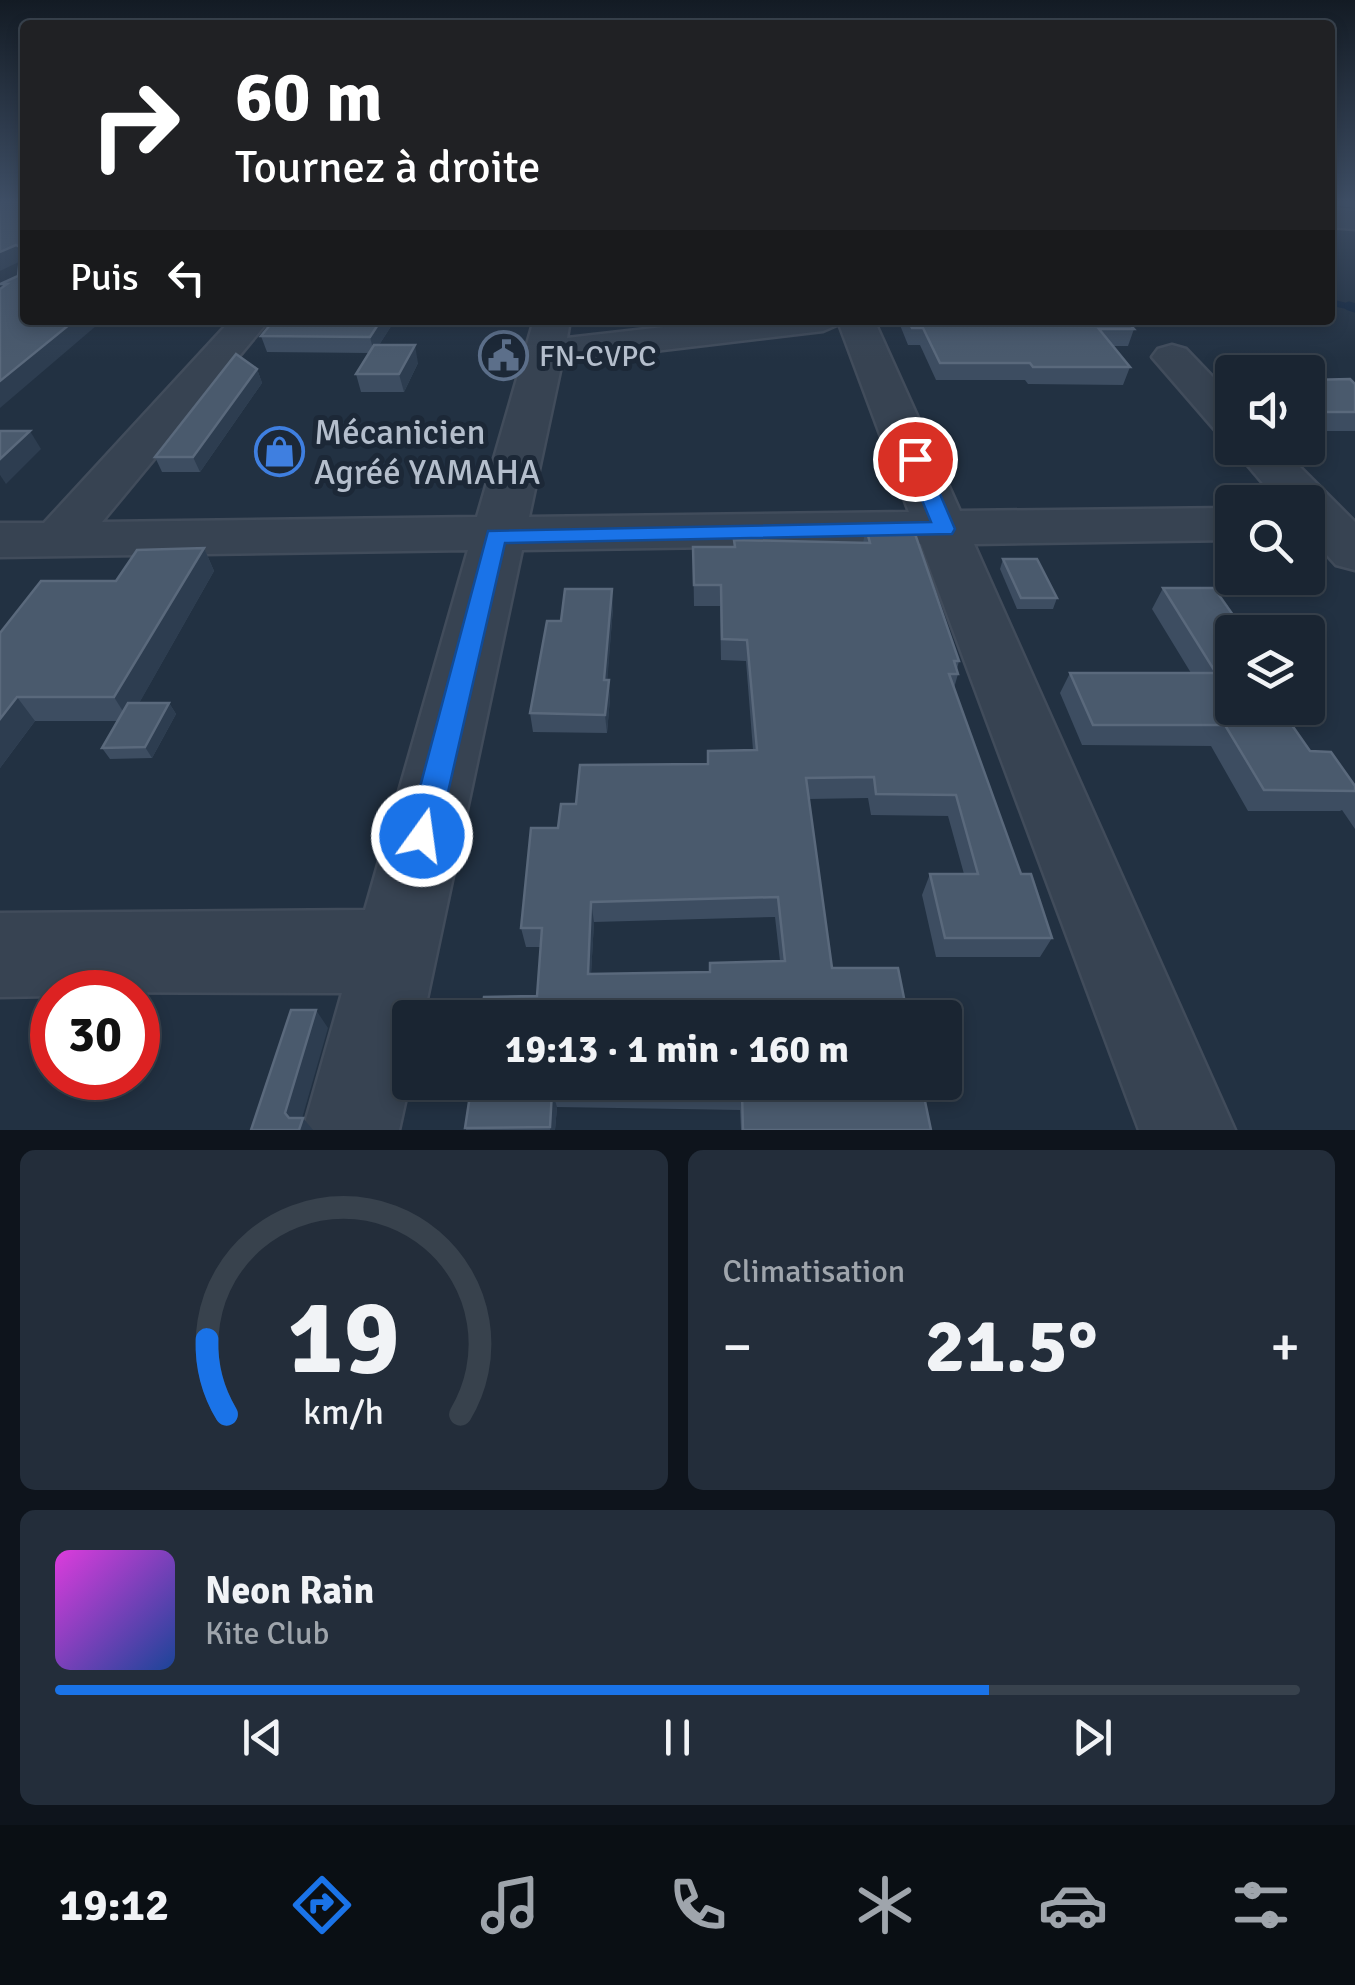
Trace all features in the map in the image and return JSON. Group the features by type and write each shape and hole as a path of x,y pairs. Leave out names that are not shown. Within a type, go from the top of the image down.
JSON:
{"street":[{"path":"58,540 246,325"},
{"path":"351,1130 496,536 549,336 738,325"},
{"path":"858,325 1187,1130"},
{"path":"1172,357 1215,404"},
{"path":"1271,465 1288,485"},
{"path":"0,540 1215,524"},
{"path":"0,956 394,951"}],"building":[{"path":"20,257 20,325 69,325 0,381 0,289 7,284 0,284 18,276"},
{"path":"270,325 378,325 370,337 261,336"},
{"path":"910,325 1130,325 1134,329 1099,329 1130,367 1033,367 1030,363 940,363 923,328"},
{"path":"374,345 415,345 399,374 356,374"},
{"path":"236,354 257,369 193,457 155,457"},
{"path":"1350,379 1355,384 1355,412 1325,411 1325,380"},
{"path":"0,431 30,431 0,459"},
{"path":"866,528 913,528 959,661 954,661 958,674 949,674 1021,874 1031,874 1052,938 945,938 930,874 978,874 956,795 876,794 874,777 806,778 832,968 898,968 904,1000 484,1000 537,996 542,928 521,928 531,828 558,828 561,804 576,804 580,765 708,764 708,751 757,750 747,640 722,639 721,585 694,585 693,547 735,547 734,540 870,543","holes":["778,897 785,961 710,963 710,972 588,974 591,902"]},
{"path":"204,548 114,697 17,697 0,719 0,633 41,581 116,581 137,550"},
{"path":"1003,559 1037,559 1057,598 1021,598"},
{"path":"1163,588 1214,588 1215,595 1233,615 1215,615 1215,671"},
{"path":"565,589 612,589 605,715 530,713 547,621 561,621"},
{"path":"1070,673 1215,673 1215,725 1093,725"},
{"path":"128,703 169,703 145,747 102,748"},
{"path":"1225,725 1292,725 1310,751 1331,752 1355,786 1355,791 1264,790"},
{"path":"291,1010 316,1010 285,1113 289,1118 303,1118 299,1130 251,1130"},
{"path":"469,1100 552,1100 550,1127 465,1128"},
{"path":"742,1100 925,1100 931,1130 743,1130"}],"waterway":[{"path":"1335,303 1355,308 1349,306"}],"place":[{"name":"FN-CVPC","path":"504,356"},
{"name":"Mécanicien Agréé YAMAHA","path":"279,452"}],"route":[{"path":"422,836 496,536 944,529 915,459"}]}
